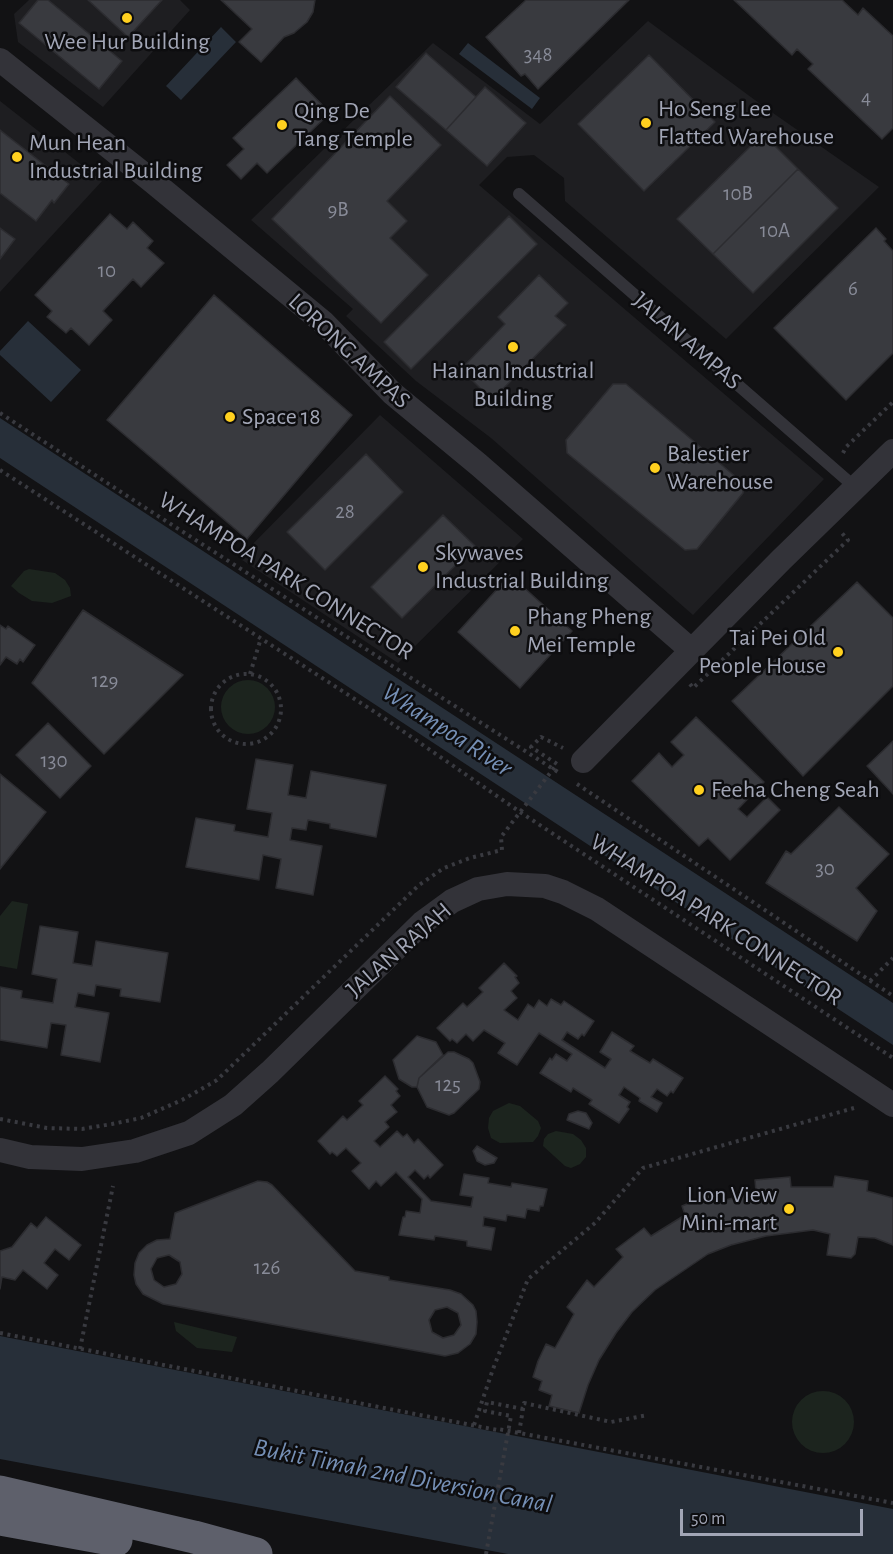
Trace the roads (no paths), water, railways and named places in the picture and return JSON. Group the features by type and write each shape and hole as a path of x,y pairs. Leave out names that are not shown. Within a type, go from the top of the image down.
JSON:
{"highway":[{"path":"0,1492 194,1537 256,1554"},
{"path":"0,1519 193,1554"}],"street":[{"name":"LORONG AMPAS","path":"0,60 324,322 392,393 479,465 691,650"},
{"path":"578,771 691,650 893,451"},
{"name":"JALAN RAJAH","path":"0,1150 30,1157 82,1159 135,1151 189,1133 232,1105 270,1072 422,923 452,901 478,889 507,884 545,886 597,909 893,1105"}],"lane":[{"name":"JALAN AMPAS","path":"519,194 856,488"}],"water":[{"path":"221,27 236,42 181,100 166,86"},
{"path":"468,43 540,98 532,109 459,54"},
{"path":"28,321 81,370 51,402 0,355 0,351"},
{"name":"Whampoa River","path":"0,418 893,1003 893,1045 0,458"},
{"name":"Bukit Timah 2nd Diversion Canal","path":"0,1336 893,1509 893,1554 508,1554 0,1459"}],"place":[{"name":"Wee Hur Building","path":"127,18"},
{"name":"Ho Seng Lee Flatted Warehouse","path":"646,123"},
{"name":"Qing De Tang Temple","path":"282,125"},
{"name":"Mun Hean Industrial Building","path":"17,157"},
{"name":"Hainan Industrial Building","path":"513,347"},
{"name":"Space 18","path":"230,417"},
{"name":"Balestier Warehouse","path":"655,468"},
{"name":"Skywaves Industrial Building","path":"423,567"},
{"name":"Phang Pheng Mei Temple","path":"515,631"},
{"name":"Tai Pei Old People House","path":"838,652"},
{"name":"Feeha Cheng Seah","path":"699,790"},
{"name":"Lion View Mini-mart","path":"789,1209"}]}
